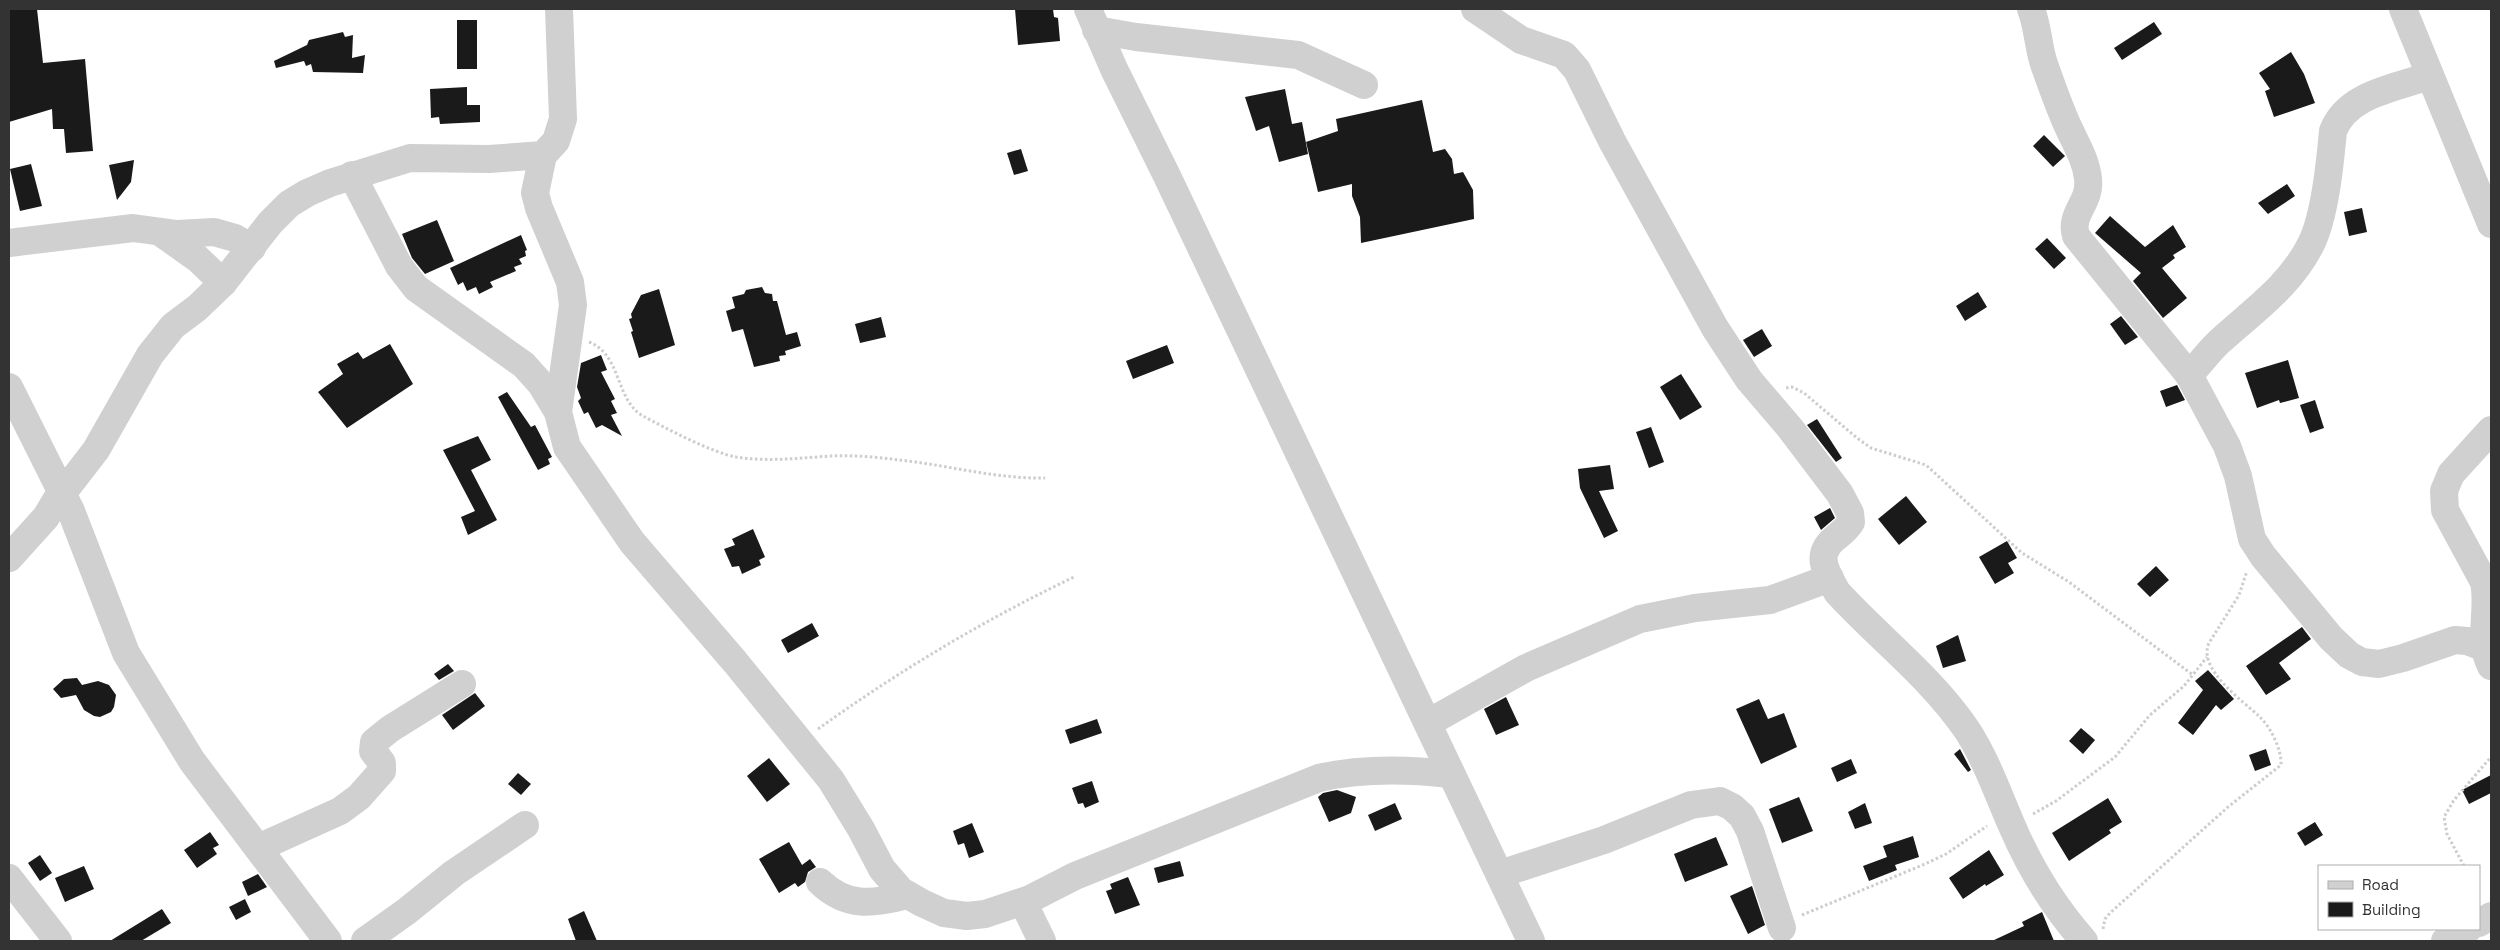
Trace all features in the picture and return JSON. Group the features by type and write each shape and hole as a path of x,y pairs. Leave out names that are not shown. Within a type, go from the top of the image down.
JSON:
{"street":[{"path":"558,412 573,304 570,282 539,208 535,193 542,155 556,141 563,119 559,9"},
{"path":"1475,9 1522,40 1564,55 1577,70 1612,142 1734,359 1828,478 1850,512 1848,526 1826,546 1823,554 1830,578 1837,592 1930,684 1966,730 1982,757 2029,863 2045,889 2093,938"},
{"path":"2031,9 2036,23 2044,62 2066,123 2085,163 2088,178 2089,192 2073,223 2076,236 2189,375 2230,454 2238,476 2252,539 2263,556 2331,638 2349,655 2362,662 2379,664 2404,658 2455,640 2467,641 2488,657"},
{"path":"2403,9 2491,224"},
{"path":"2414,37 2424,9"},
{"path":"1092,20 1136,37 1298,55 1364,85"},
{"path":"1092,20 1531,941"},
{"path":"2189,375 2220,341 2265,302 2298,267 2312,242 2319,217 2333,131 2338,118 2348,108 2366,98 2429,76"},
{"path":"9,558 46,517 61,493 96,450 150,355 173,326 197,308 224,283 270,223 289,204 307,192 352,175 410,158 489,159 542,155"},
{"path":"352,175 399,266 416,288 524,365 541,384 558,412 567,447 632,542 831,780 861,829 882,869 901,891 908,895 944,913 967,916 985,914 1023,902 1074,876 1319,778 1357,771 1395,770 1450,774"},
{"path":"9,243 133,228 188,234 214,232 235,238 252,248"},
{"path":"159,231 198,258 224,283"},
{"path":"9,387 70,511 126,653 192,761 328,941"},
{"path":"2488,657 2489,607 2484,582 2445,510 2444,491 2451,474 2491,430"},
{"path":"1428,723 1526,668 1640,620 1695,608 1770,600 1830,578"},
{"path":"258,848 318,822 351,804 382,771 382,763 373,752 374,742 390,729 462,684"},
{"path":"1500,874 1604,840 1691,805 1720,801 1732,807 1742,816 1750,832 1782,928"},
{"path":"365,941 407,912 454,873 525,825"},
{"path":"9,878 58,941"},
{"path":"820,882 838,896 855,902 879,901 908,895"},
{"path":"1023,902 1042,941"},
{"path":"2480,922 2491,916"},
{"path":"2445,941 2466,930"}],"path":[{"path":"569,338 590,342 598,346 616,370 628,401 640,414 674,432 735,457 797,460 832,456 871,458 899,460 993,476 1045,478"},
{"path":"1764,398 1776,391 1792,387 1804,393 1871,448 1926,465 2022,553 2083,592 2193,675"},
{"path":"2093,938 2110,913 2228,807 2281,765 2273,737 2261,718 2246,706 2215,674 2207,657 2206,649 2209,643 2239,595 2246,573 2252,539"},
{"path":"801,742 872,690 1016,605 1074,577"},
{"path":"1782,928 1818,906 1885,882 1946,854 1985,828 2056,801 2115,757 2150,715 2177,694 2207,657"},
{"path":"2463,865 2447,834 2444,818 2454,800 2491,757"}],"building":[{"path":"9,9 37,9 43,63 85,59 93,151 66,153 64,129 53,129 52,109 9,122"},
{"path":"1015,9 1053,9 1054,17 1058,18 1060,41 1018,45"},
{"path":"457,20 477,20 477,69 457,69"},
{"path":"2154,22 2162,34 2122,60 2114,48"},
{"path":"343,32 345,37 353,35 352,58 365,55 363,73 313,72 311,64 306,66 304,61 276,68 274,61 307,45 309,40"},
{"path":"2291,52 2304,74 2315,103 2274,117 2265,91 2270,89 2259,73"},
{"path":"467,87 467,105 480,105 480,122 440,124 439,117 431,118 430,89"},
{"path":"1285,89 1292,124 1302,122 1308,154 1279,162 1269,126 1256,131 1245,97"},
{"path":"1422,100 1433,152 1445,149 1452,159 1454,174 1463,172 1473,190 1474,219 1361,243 1360,217 1352,196 1352,184 1318,192 1306,142 1338,131 1336,119"},
{"path":"2044,135 2065,156 2053,167 2033,146"},
{"path":"1021,149 1028,171 1014,175 1007,153"},
{"path":"134,160 131,182 117,200 109,165"},
{"path":"31,164 42,206 20,211 10,169"},
{"path":"2287,184 2295,196 2268,214 2258,203"},
{"path":"2362,208 2367,232 2349,236 2344,212"},
{"path":"2110,216 2145,247 2173,225 2186,247 2173,255 2175,258 2162,268 2187,298 2163,318 2133,281 2141,273 2095,233"},
{"path":"437,220 454,261 425,274 412,258 402,234"},
{"path":"521,235 527,250 525,251 526,256 519,259 522,264 514,267 516,271 490,282 493,287 479,294 476,287 467,291 463,282 458,285 450,268"},
{"path":"2047,238 2066,258 2054,269 2035,249"},
{"path":"762,287 765,293 772,294 773,301 777,301 786,335 797,332 801,346 785,351 786,355 779,356 780,361 754,367 743,329 732,332 726,311 735,308 732,297 744,294 746,290"},
{"path":"659,289 675,345 639,358 629,319 632,318 631,314 641,295"},
{"path":"1978,292 1987,307 1965,321 1956,306"},
{"path":"2121,316 2138,337 2125,345 2110,324"},
{"path":"881,317 886,337 860,343 855,324"},
{"path":"1762,329 1772,346 1754,357 1743,340"},
{"path":"390,344 413,384 347,428 318,392 343,374 337,364 358,352 363,359"},
{"path":"1167,345 1174,363 1133,379 1126,361"},
{"path":"601,355 607,370 601,372 615,399 611,401 617,413 611,415 622,436 602,425 596,428 588,412 584,414 578,401 581,398 577,387 581,363"},
{"path":"2288,360 2299,398 2280,403 2279,400 2257,408 2245,373"},
{"path":"1681,374 1702,407 1680,420 1660,387"},
{"path":"2177,385 2185,400 2166,407 2160,391"},
{"path":"507,392 531,427 535,425 552,457 548,459 550,464 538,470 498,397"},
{"path":"2315,400 2324,428 2310,433 2300,405"},
{"path":"1817,419 1842,458 1836,462 1807,425"},
{"path":"1651,427 1664,462 1649,468 1636,432"},
{"path":"478,436 491,460 471,470 497,520 468,535 461,517 475,511 443,450"},
{"path":"1610,465 1614,489 1599,491 1618,531 1604,538 1580,488 1578,469"},
{"path":"1906,496 1927,522 1899,545 1878,519"},
{"path":"1830,508 1835,518 1821,530 1814,517"},
{"path":"753,529 765,557 759,560 761,565 742,574 739,566 732,567 724,549 735,545 732,539"},
{"path":"2007,541 2017,558 2008,563 2014,573 1995,584 1979,557"},
{"path":"2156,566 2169,580 2150,597 2137,584"},
{"path":"812,623 819,636 788,653 781,640"},
{"path":"2302,627 2311,639 2279,663 2291,679 2266,695 2246,666"},
{"path":"1958,635 1966,661 1943,668 1936,646"},
{"path":"448,664 454,671 439,680 434,674"},
{"path":"2208,670 2234,699 2221,710 2216,705 2193,735 2178,723 2203,690 2195,681"},
{"path":"77,678 82,685 98,681 109,685 116,695 111,712 100,717 94,716 84,710 76,695 61,698 53,689 64,679"},
{"path":"475,693 485,706 453,730 442,715"},
{"path":"1506,697 1519,725 1496,735 1484,709"},
{"path":"1759,699 1768,719 1784,713 1797,747 1761,764 1736,709"},
{"path":"1097,719 1102,733 1070,744 1065,730"},
{"path":"2081,728 2095,740 2083,754 2069,741"},
{"path":"1960,749 1971,770 1968,772 1954,754"},
{"path":"2266,749 2271,765 2255,771 2249,755"},
{"path":"769,758 790,784 767,802 747,776"},
{"path":"1851,759 1857,773 1837,782 1831,768"},
{"path":"518,773 531,784 521,795 508,784"},
{"path":"2491,775 2491,793 2469,804 2462,790"},
{"path":"1092,781 1099,802 1085,808 1083,803 1078,804 1072,788"},
{"path":"1337,790 1356,797 1351,813 1329,822 1318,797 1323,793"},
{"path":"1799,797 1813,831 1782,843 1769,809"},
{"path":"2108,798 2122,822 2109,830 2111,833 2069,861 2052,833"},
{"path":"1395,803 1402,819 1375,831 1368,815"},
{"path":"1865,803 1872,823 1855,829 1848,812"},
{"path":"2315,822 2323,835 2305,846 2297,833"},
{"path":"972,823 984,852 969,858 964,843 958,845 953,831"},
{"path":"210,832 219,845 213,848 217,854 197,868 184,850"},
{"path":"1913,836 1919,857 1895,865 1897,870 1869,881 1863,866 1887,857 1883,846"},
{"path":"1716,837 1728,865 1685,882 1674,854"},
{"path":"789,842 802,865 810,859 816,867 808,872 805,882 798,887 795,883 779,893 759,859"},
{"path":"1989,850 2004,875 1986,886 1985,884 1963,899 1949,878"},
{"path":"40,855 52,873 40,881 28,863"},
{"path":"1180,861 1184,876 1158,883 1154,868"},
{"path":"84,866 94,889 65,902 55,878"},
{"path":"258,874 267,887 248,896 242,882"},
{"path":"1128,877 1140,905 1115,914 1106,891 1112,889 1110,884"},
{"path":"1752,886 1765,925 1748,934 1730,896"},
{"path":"245,899 251,912 236,920 229,907"},
{"path":"162,909 171,923 141,941 110,941"},
{"path":"584,911 597,941 576,941 568,919"},
{"path":"2042,912 2054,941 1992,941 2024,926 2022,922"}]}
